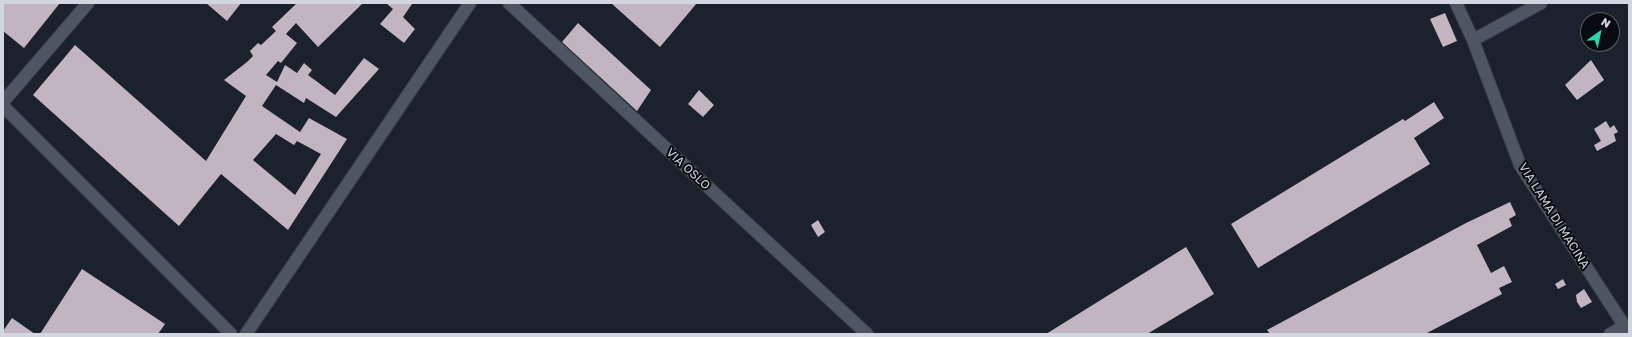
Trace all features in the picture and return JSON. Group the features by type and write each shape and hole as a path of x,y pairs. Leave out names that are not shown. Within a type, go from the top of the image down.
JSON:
{"street":[{"path":"3,102 88,3"},
{"path":"246,334 470,3"},
{"name":"VIA OSLO","path":"509,3 867,334"},
{"name":"VIA LAMA DI MACINA","path":"1456,3 1473,40 1520,165 1627,330"},
{"path":"1473,40 1540,3"},
{"path":"3,106 231,334"},
{"path":"1610,334 1627,330"}],"building":[{"path":"3,3 60,3 24,48 3,31"},
{"path":"206,3 241,3 227,21"},
{"path":"297,3 363,3 318,47 296,23 286,34 297,43 281,63 278,61 266,75 277,82 285,65 297,73 304,63 312,70 308,75 335,95 364,58 379,69 336,117 306,98 304,103 276,85 262,106 300,132 309,118 347,139 288,230 221,174 179,226 33,95 75,45 206,161 246,96 224,80 253,56 250,51 258,43 261,45 276,31 272,27","holes":["276,134 294,145 297,141 321,154 295,195 253,160"]},
{"path":"386,3 412,4 403,17 415,29 404,43 380,24 393,9"},
{"path":"611,3 697,3 660,47"},
{"path":"1445,13 1457,41 1443,47 1430,19"},
{"path":"578,23 651,90 637,111 562,42"},
{"path":"1591,60 1604,80 1577,100 1565,85"},
{"path":"699,90 714,105 703,117 688,104"},
{"path":"1434,102 1444,118 1414,138 1430,164 1258,268 1231,224 1403,119 1405,121"},
{"path":"1606,121 1610,128 1614,125 1618,132 1614,134 1616,141 1597,151 1594,145 1601,141 1594,129"},
{"path":"1510,202 1516,215 1509,219 1512,226 1477,245 1491,273 1504,266 1512,282 1499,288 1502,294 1425,334 1270,334 1267,330 1466,223"},
{"path":"818,220 825,232 818,237 811,225"},
{"path":"1186,247 1214,294 1147,334 1046,334"},
{"path":"82,269 165,324 158,334 40,334"},
{"path":"1563,279 1566,285 1558,289 1555,284"},
{"path":"1584,289 1592,302 1581,308 1577,302 1576,295"},
{"path":"12,318 35,334 3,334 3,331"}]}
